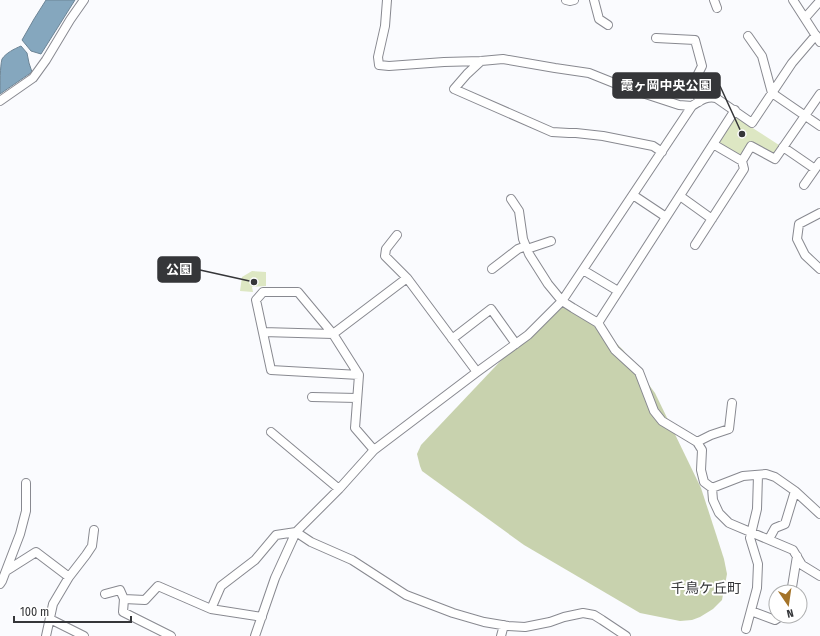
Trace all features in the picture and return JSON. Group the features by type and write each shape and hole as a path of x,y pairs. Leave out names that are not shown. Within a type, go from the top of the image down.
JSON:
{"street":[{"path":"0,101 32,78 46,60 84,0"},
{"path":"387,0 385,26 378,57 379,65 389,66 503,59 589,73 624,87 679,105 696,104"},
{"path":"566,0 574,0"},
{"path":"594,0 599,19 608,25"},
{"path":"714,0 718,8"},
{"path":"255,636 274,578 296,532 339,489 374,450 528,335 562,301 696,104 705,98 716,98 752,123 792,63 819,38 793,0"},
{"path":"805,18 820,1"},
{"path":"748,36 762,56 772,93 820,126"},
{"path":"656,38 695,40 702,66 695,80 696,104"},
{"path":"481,61 454,89 552,132 576,132 628,140 653,146 662,152"},
{"path":"695,245 744,169 742,160 751,146 775,159 820,94"},
{"path":"598,323 735,110"},
{"path":"714,144 742,160"},
{"path":"783,147 815,169"},
{"path":"804,185 820,162"},
{"path":"633,195 666,217"},
{"path":"680,196 712,219"},
{"path":"511,199 519,211 523,239 526,248 548,284 562,301 598,323 615,350 639,372 654,411 662,421 697,442 702,450 701,470 704,482 712,488 713,500 719,513 729,523 793,550 802,565 820,576"},
{"path":"820,213 799,224 797,239 805,255 820,269"},
{"path":"397,235 386,249 385,256 408,278 477,372"},
{"path":"492,269 518,249 552,241"},
{"path":"583,270 618,291"},
{"path":"263,332 333,334 408,278"},
{"path":"359,375 271,370 256,300 263,292 298,292 333,334 359,375 355,428 374,450"},
{"path":"452,339 491,309 516,344"},
{"path":"312,397 357,398"},
{"path":"697,442 711,435 729,430 732,403"},
{"path":"271,432 339,489"},
{"path":"712,488 744,476 766,474 774,477 795,491 820,514"},
{"path":"746,629 757,588 758,564 750,538 757,509 758,475"},
{"path":"0,584 20,534 24,519 26,511 26,483"},
{"path":"769,540 775,528 785,524 795,491"},
{"path":"46,636 53,604 69,577 92,546 94,530"},
{"path":"211,609 221,586 255,560 276,535 296,532 311,542 352,560 406,595 453,614 484,622 525,627 584,613 598,617 626,636"},
{"path":"6,571 36,552 69,577"},
{"path":"792,584 797,556"},
{"path":"124,599 145,600 158,586 211,609 262,617"},
{"path":"106,594 120,590 124,599 123,612 171,636"},
{"path":"751,612 768,618"},
{"path":"50,619 84,636"},
{"path":"501,636 504,625"}],"green space":[{"path":"737,118 779,145 774,155 750,144 742,157 720,144 719,140 732,119"},
{"path":"252,271 266,272 266,286 252,287 253,292 240,291 242,277"},
{"path":"556,308 565,308 574,311 603,330 623,350 655,393 701,488 724,559 727,574 722,600 713,609 700,617 692,620 680,621 640,613 524,545 422,471 417,454 421,445 544,315"}],"water":[{"path":"46,0 75,0 41,54 31,51 22,40"},
{"path":"21,46 27,53 32,72 0,94 0,71 2,59 8,53"}],"place":[{"name":"霞ヶ岡中央公園","path":"742,134"},
{"name":"公園","path":"254,282"}],"district":[{"name":"千鳥ケ丘町","path":"706,588"}]}
